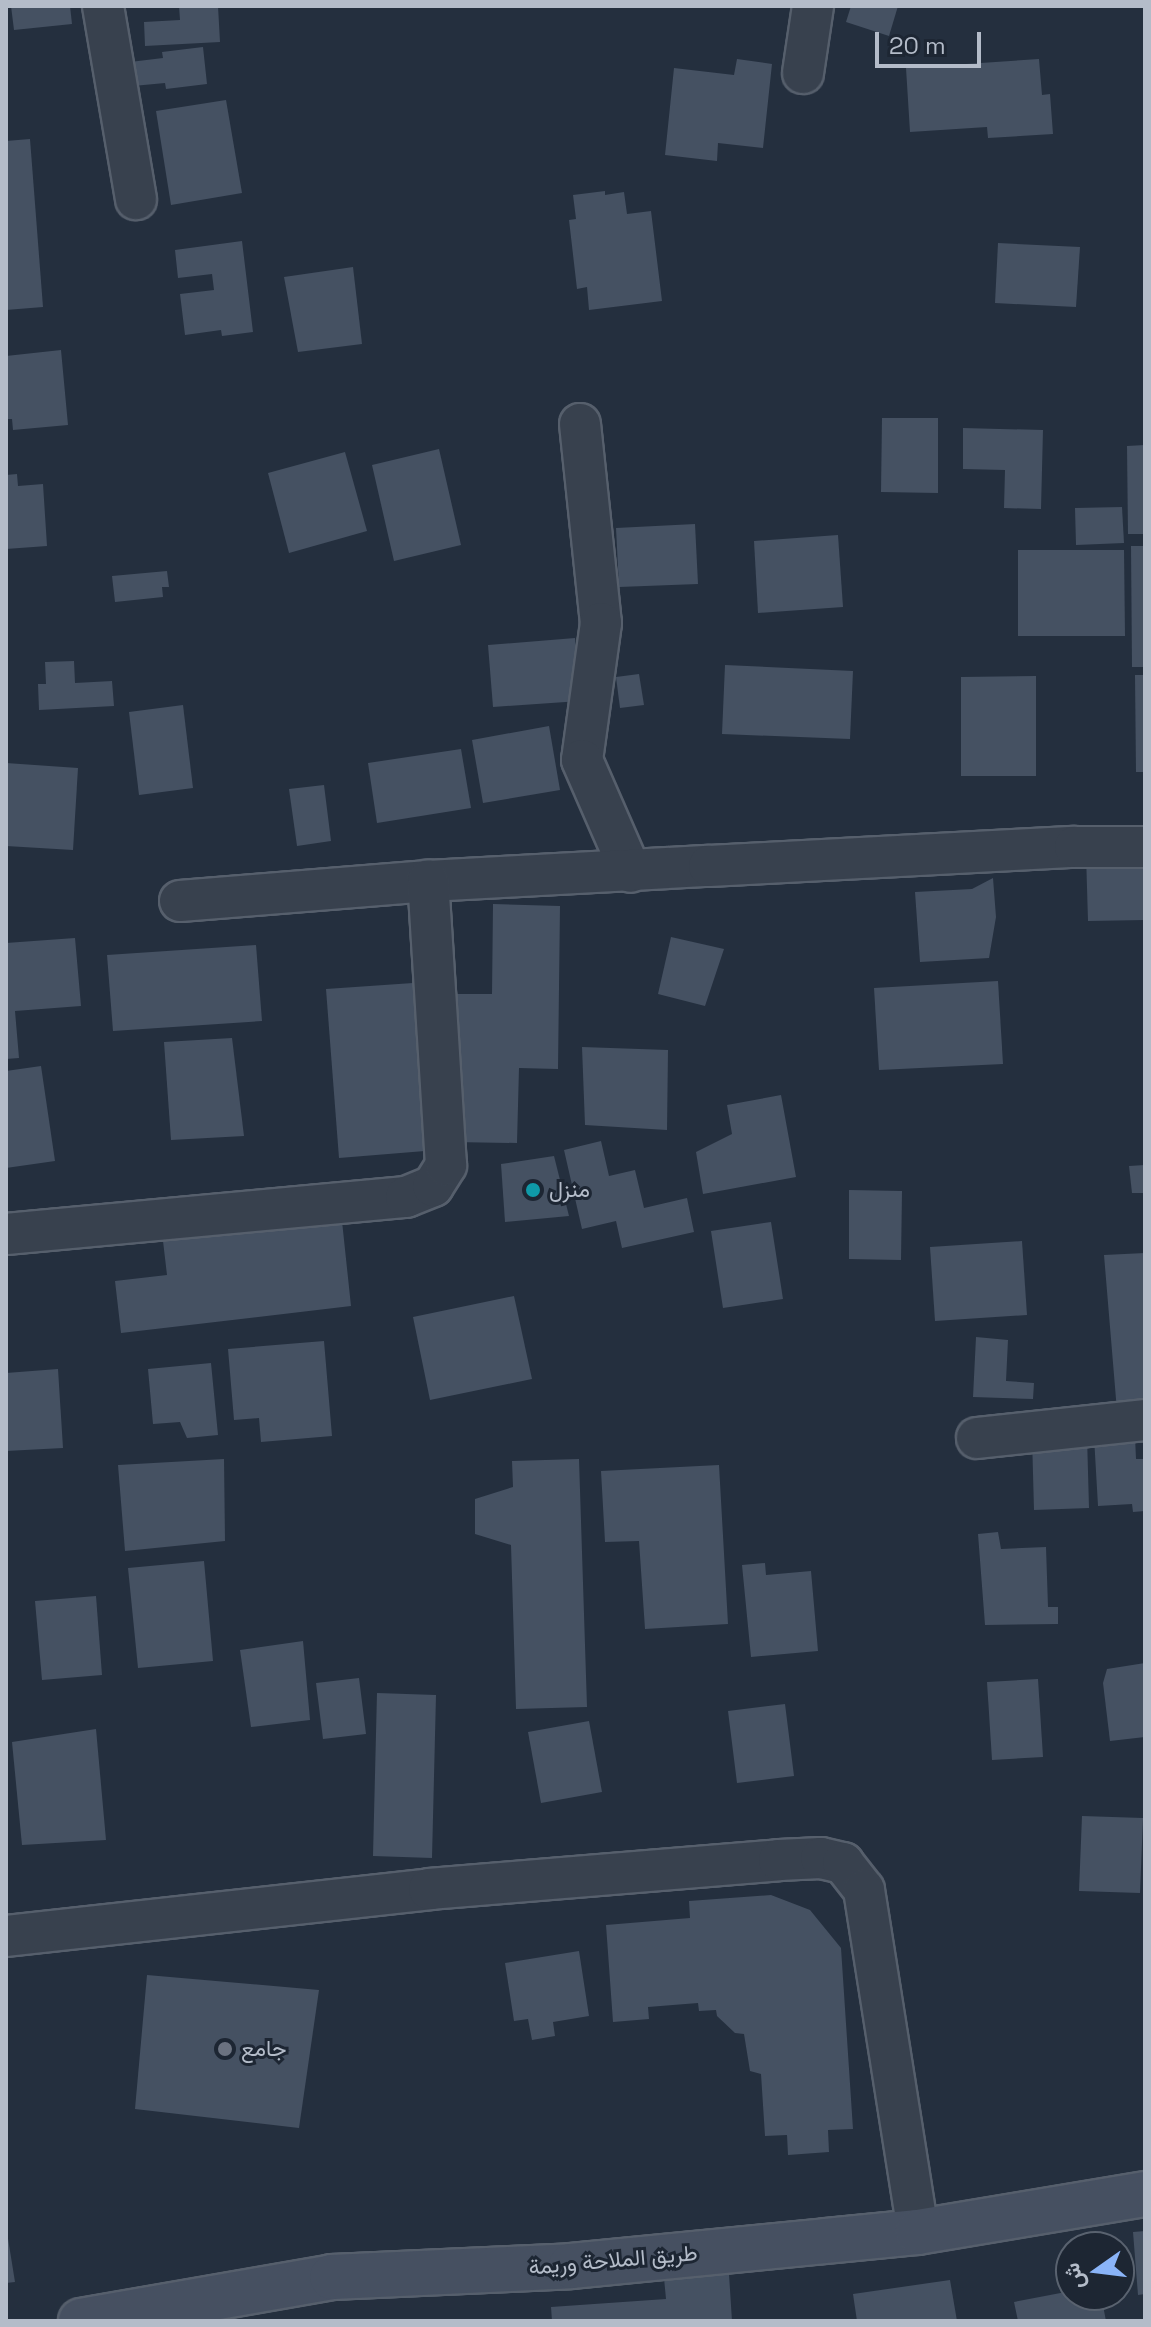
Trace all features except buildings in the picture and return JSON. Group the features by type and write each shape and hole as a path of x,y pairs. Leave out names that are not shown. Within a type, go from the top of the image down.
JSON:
{"street":[{"path":"103,6 136,199"},
{"path":"803,73 813,6"},
{"path":"580,424 601,623 582,760 631,872"},
{"path":"180,901 428,881 1075,847 1145,847"},
{"path":"6,1234 406,1197 433,1186 446,1165 428,881"},
{"path":"977,1438 1145,1420"},
{"path":"6,1928 6,1936 429,1889 779,1860 821,1858 843,1863 864,1890 918,2232"},
{"name":"طريق الملاحة وريمة","path":"81,2321 166,2312 332,2277 571,2266 918,2232 1145,2194"}],"place":[{"name":"منزل","path":"533,1190"},
{"name":"جامع","path":"225,2049"}]}
